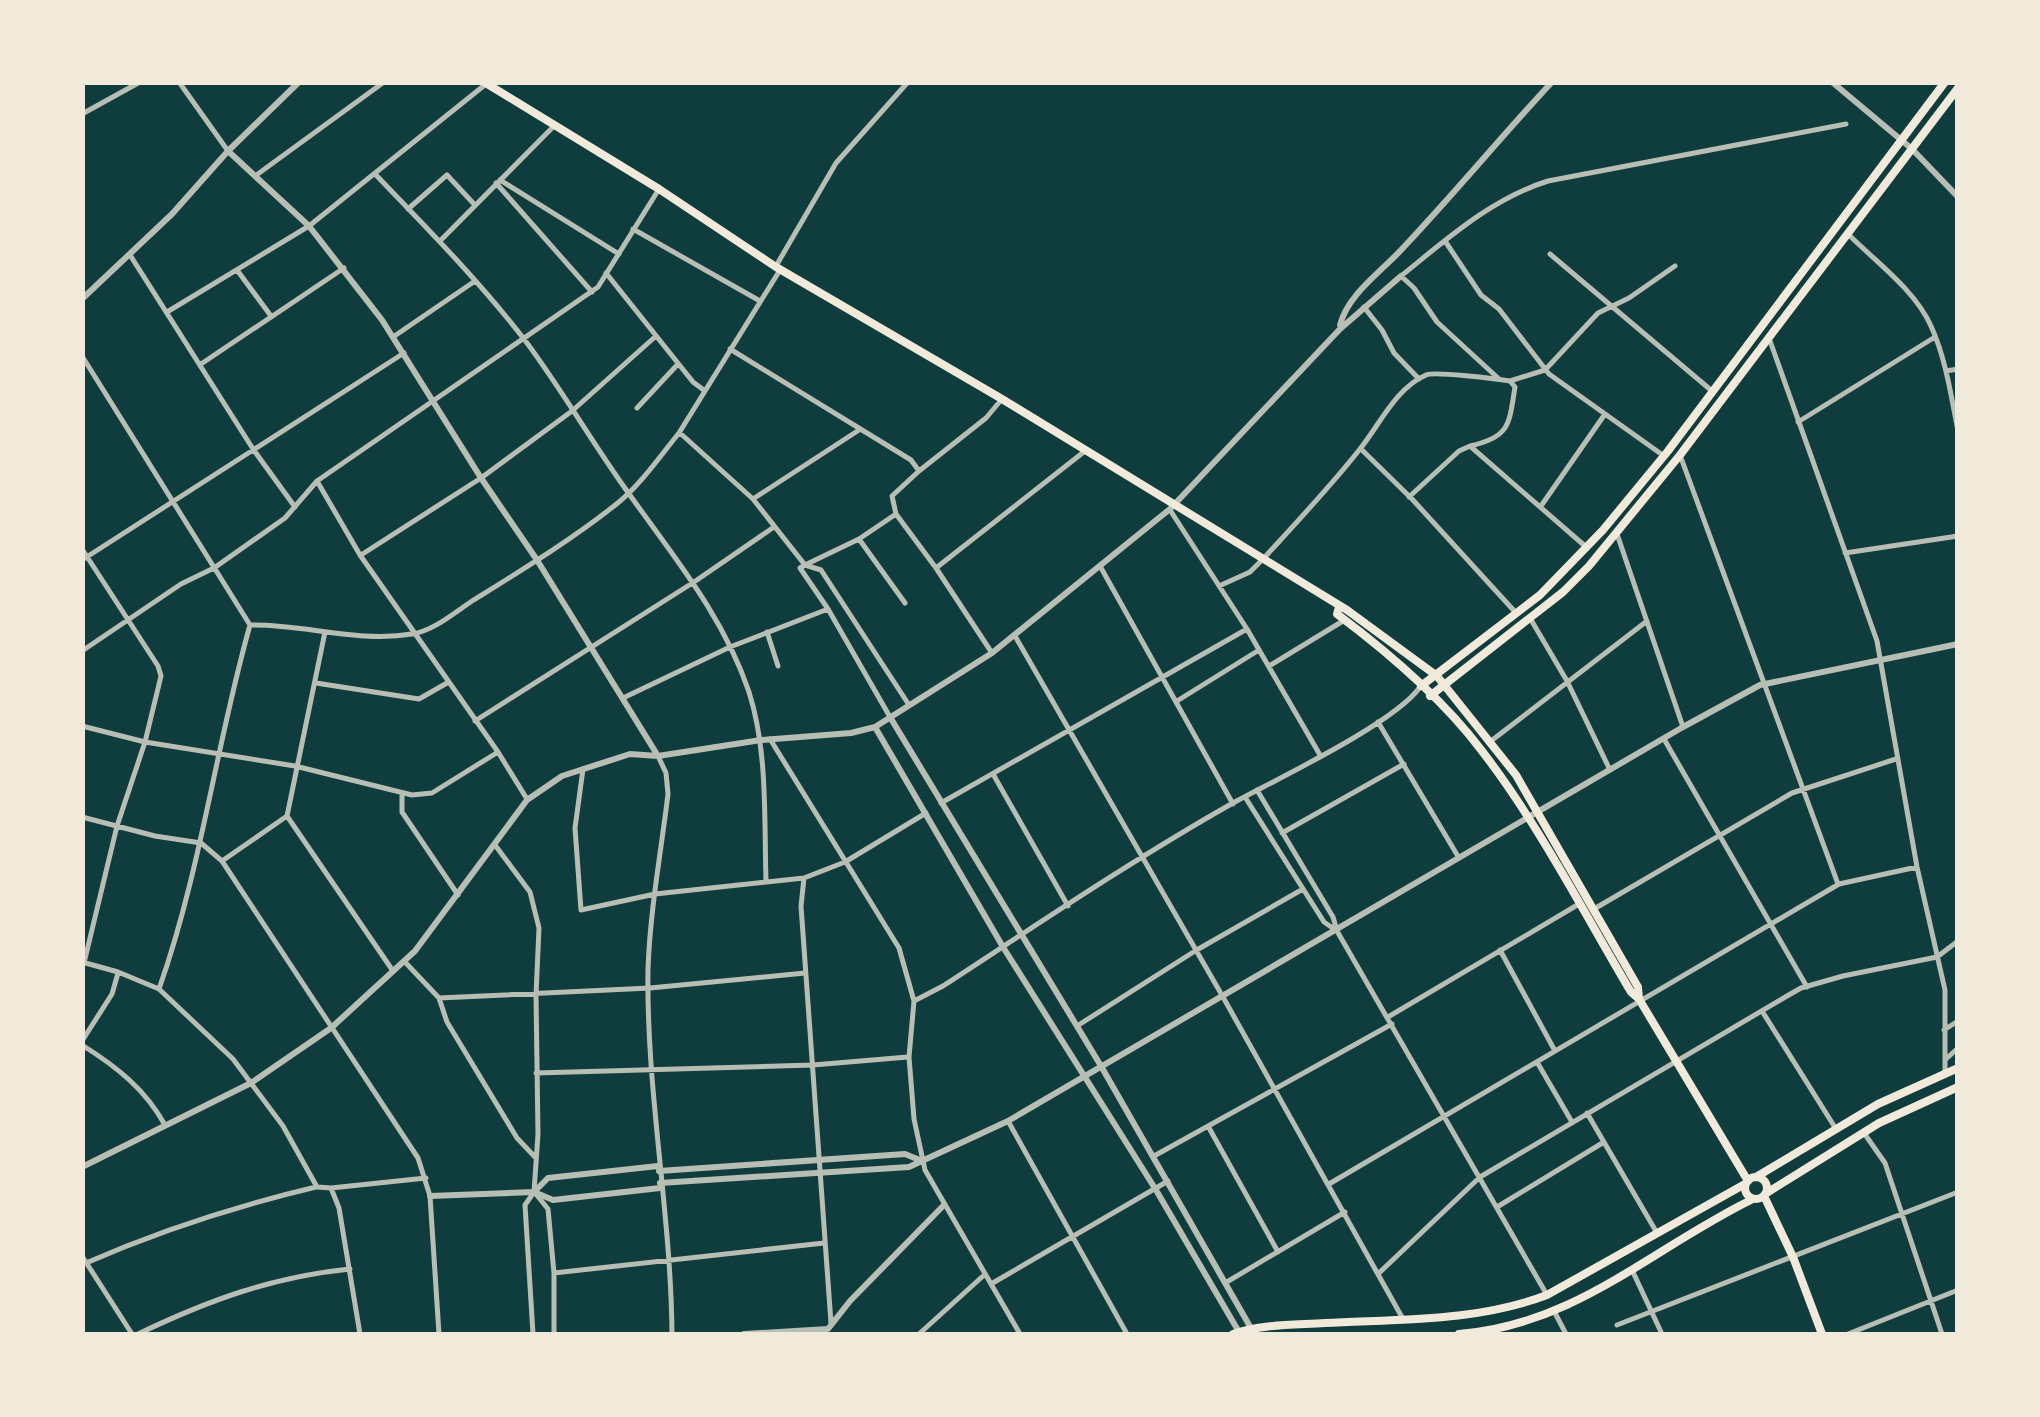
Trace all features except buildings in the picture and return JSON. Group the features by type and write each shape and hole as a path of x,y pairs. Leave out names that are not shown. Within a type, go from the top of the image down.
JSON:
{"main road":[{"path":"1421,686 1516,614 1563,575 1588,548 1664,456 1945,82"},
{"path":"485,83 556,124 778,268 1263,559 1438,676 1491,740 1537,812 1638,987 1640,999 1675,1062 1750,1181 1746,1195 1754,1199"},
{"path":"1430,696 1563,592 1617,534 1958,88"},
{"path":"1339,607 1338,614 1421,686 1482,750 1528,818 1630,992 1640,999"},
{"path":"1244,1332 1273,1326 1490,1312 1547,1296 1896,1094 1958,1068"},
{"path":"1459,1334 1510,1328 1555,1313 1764,1195 1863,1132 1953,1089 1945,1072"},
{"path":"1750,1181 1764,1182 1764,1195 1822,1334"},
{"path":"1547,1296 1555,1313"}],"street":[{"path":"82,114 140,82"},
{"path":"180,82 228,151 310,226 393,337 481,478 538,560 666,773 668,794 648,972 672,1334"},
{"path":"256,176 384,82"},
{"path":"250,625 414,634 538,560 628,492 679,433 760,300 836,163 908,82"},
{"path":"1340,329 1344,311 1359,292 1552,82"},
{"path":"1832,82 1912,150 1958,196"},
{"path":"168,312 310,226 485,83"},
{"path":"82,299 172,214 296,84"},
{"path":"440,241 556,124"},
{"path":"82,1167 251,1082 331,1028 404,961 458,896 527,800 550,783 630,754 658,756 765,739 851,733 874,726 992,653 1171,506 1364,306 1497,202 1548,181 1846,124"},
{"path":"376,174 525,340 694,582 730,646 765,739 898,948 914,1000 909,1057 914,1119 924,1161 943,1206 1020,1334"},
{"path":"408,208 447,174 474,204"},
{"path":"498,181 619,254"},
{"path":"498,181 592,292"},
{"path":"82,650 286,518 317,480 592,292 659,190"},
{"path":"633,229 760,300"},
{"path":"1848,234 1923,312 1946,371 1958,431"},
{"path":"1445,241 1481,295 1499,309 1545,370 1664,456"},
{"path":"1550,254 1712,391"},
{"path":"130,255 295,507"},
{"path":"1220,586 1250,572 1263,559 1360,449 1400,394 1419,380 1436,372 1510,381 1545,370 1586,323 1675,266"},
{"path":"201,364 344,268"},
{"path":"237,270 272,316"},
{"path":"606,273 678,364 705,391"},
{"path":"1400,276 1414,288 1437,322 1500,379"},
{"path":"393,337 475,281"},
{"path":"1364,306 1394,353 1419,380"},
{"path":"1758,330 1769,338 1876,641 1916,866 1945,990 1945,1072"},
{"path":"360,555 481,478 572,411 656,336"},
{"path":"1798,422 1934,336"},
{"path":"730,349 859,430 900,451 919,471"},
{"path":"85,558 404,353"},
{"path":"82,356 250,625 201,844 159,989"},
{"path":"637,408 678,364"},
{"path":"1946,371 1958,369"},
{"path":"1409,497 1459,452 1498,439 1506,429 1515,387 1510,381"},
{"path":"992,653 896,514 892,496 986,418 1002,400"},
{"path":"1540,506 1605,414"},
{"path":"752,500 859,430"},
{"path":"679,433 752,500 805,565 820,570 909,706"},
{"path":"1470,446 1588,548"},
{"path":"1360,449 1516,614"},
{"path":"936,568 1085,451"},
{"path":"1680,455 1838,884"},
{"path":"317,480 360,555 498,752 527,800"},
{"path":"1171,506 1320,755"},
{"path":"896,514 859,539 800,568 1168,1180 1225,1284 1244,1332"},
{"path":"475,720 694,582 774,526"},
{"path":"1617,534 1683,727"},
{"path":"1845,553 1958,536"},
{"path":"859,539 904,603"},
{"path":"82,549 161,676 83,962 159,989 234,1059 283,1126 316,1187"},
{"path":"1100,566 1233,804"},
{"path":"623,698 730,646 828,609"},
{"path":"1530,618 1568,682 1610,770"},
{"path":"1269,666 1345,620"},
{"path":"1491,740 1648,620"},
{"path":"941,802 1247,629"},
{"path":"325,632 287,816 393,971"},
{"path":"767,632 778,666"},
{"path":"1015,636 1403,1319"},
{"path":"430,1196 534,1192 554,1200 660,1186 909,1167 1008,1120 1683,727 1766,684 1958,644"},
{"path":"1176,702 1260,650"},
{"path":"316,683 419,699 448,682"},
{"path":"914,1000 943,986 1233,804 1378,722 1413,697 1421,686"},
{"path":"1413,697 1430,696"},
{"path":"1378,722 1460,858"},
{"path":"82,726 144,742 295,766 402,794 432,793 498,752"},
{"path":"874,726 1003,946 1244,1332"},
{"path":"765,739 766,881"},
{"path":"1664,740 1807,986"},
{"path":"1594,909 1719,833 1805,787 1896,759"},
{"path":"1282,833 1404,764"},
{"path":"582,769 575,828 581,910 655,894 804,878 845,862 926,813"},
{"path":"993,774 1068,906"},
{"path":"1258,790 1334,917 1337,931 1547,1296"},
{"path":"402,794 402,812 458,896"},
{"path":"1245,798 1324,922 1337,931"},
{"path":"222,860 287,816"},
{"path":"82,817 201,844 222,860 418,1158 430,1196 438,1334"},
{"path":"494,845 530,892 539,928 534,1192 548,1208 554,1334"},
{"path":"1329,1184 1838,884 1916,866"},
{"path":"804,878 801,906 831,1329"},
{"path":"1077,1026 1303,888"},
{"path":"1388,1017 1579,904"},
{"path":"1379,1273 1480,1178 1762,1010 1807,986 1937,958 1958,941"},
{"path":"1500,950 1556,1051"},
{"path":"404,961 439,998 447,1022 518,1138 536,1160"},
{"path":"118,972 112,994 82,1043 131,1080 151,1100 166,1127"},
{"path":"439,998 650,988 806,974"},
{"path":"1762,1010 1836,1130"},
{"path":"1944,1030 1958,1021"},
{"path":"1154,1156 1392,1024"},
{"path":"1946,1059 1958,1048"},
{"path":"536,1073 812,1065 909,1057"},
{"path":"1537,1062 1572,1122"},
{"path":"1588,1112 1657,1233"},
{"path":"1008,1120 1127,1334"},
{"path":"1208,1126 1278,1252"},
{"path":"1863,1132 1885,1164 1942,1334"},
{"path":"1496,1206 1604,1142"},
{"path":"534,1334 525,1205 548,1178 905,1154 924,1161"},
{"path":"350,1269 231,1292 135,1334 84,1260 256,1200 316,1187 426,1178"},
{"path":"990,1284 1168,1180"},
{"path":"331,1188 339,1208 360,1334"},
{"path":"1617,1325 1958,1192"},
{"path":"744,1334 831,1329 943,1206"},
{"path":"1225,1284 1345,1212"},
{"path":"554,1272 825,1242"},
{"path":"1632,1270 1662,1334"},
{"path":"919,1334 984,1276"},
{"path":"1848,1334 1958,1290"},
{"path":"1555,1313 1566,1334"}]}
